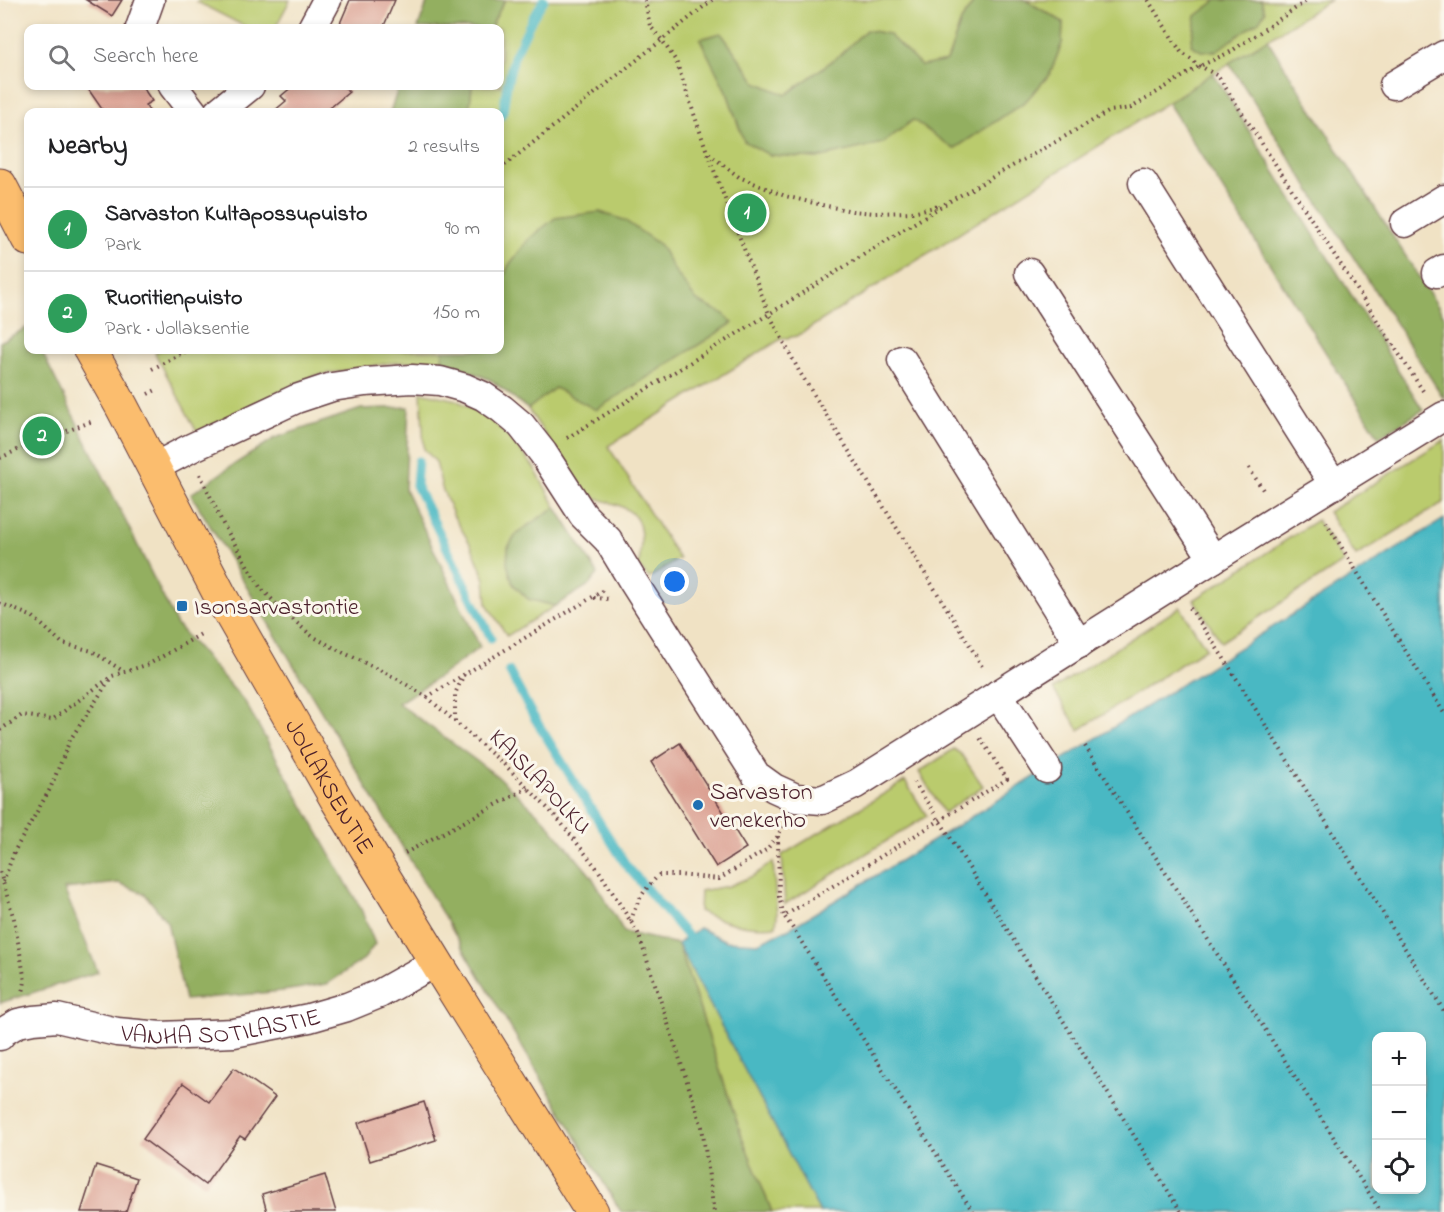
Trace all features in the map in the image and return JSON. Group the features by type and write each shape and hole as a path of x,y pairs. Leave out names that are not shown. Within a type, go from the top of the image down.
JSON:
{"main road":[{"path":"0,185 24,231"},
{"name":"JOLLAKSENTIE","path":"92,354 222,598 337,800 592,1212"}],"street":[{"path":"141,24 150,0"},
{"path":"314,24 327,0"},
{"path":"1394,85 1444,55"},
{"path":"176,90 190,108"},
{"path":"223,108 245,90"},
{"path":"1143,183 1323,492"},
{"path":"1405,223 1444,199"},
{"path":"1029,273 1213,559"},
{"path":"903,360 1079,644"},
{"path":"153,468 296,399 332,387 412,379 440,381 483,396 521,425 543,453 583,515 608,540 756,775 774,788 796,798 822,800 856,784 1442,417"},
{"path":"998,694 1047,770"},
{"name":"VANHA SOTILASTIE","path":"9,1030 33,1020 57,1018 117,1032 161,1036 234,1033 309,1018 347,1007 379,994 436,963"}],"path":[{"path":"645,0 650,26 676,61 707,152 769,314 799,371 998,694"},
{"path":"504,166 712,0"},
{"path":"1148,0 1181,52 1218,76 1442,417"},
{"path":"543,453 943,205 1110,111 1131,108 1200,66 1230,52 1308,0"},
{"path":"707,152 739,177 785,196 822,205 875,213 912,212 943,205"},
{"path":"152,369 180,354"},
{"path":"0,458 97,420"},
{"name":"KAISLAPOLKU","path":"201,475 223,524 260,587 285,613 312,636 394,677 427,697 528,788 558,819 599,871 638,933 702,1127 714,1212"},
{"path":"1323,492 1359,573 1444,713"},
{"path":"1174,585 1223,657 1444,1011"},
{"path":"427,697 608,588"},
{"path":"0,603 33,617 62,643 92,651 124,672"},
{"path":"0,730 22,715 52,720 112,675 149,664 201,634"},
{"path":"455,722 455,694 464,674"},
{"path":"3,882 15,850 50,789 70,740 112,675"},
{"path":"784,916 1007,779 966,715"},
{"path":"1085,746 1381,1212"},
{"path":"898,757 953,842 1181,1212"},
{"path":"378,867 528,788"},
{"path":"631,922 635,907 646,888 659,875 718,879 766,850 778,836 796,798"},
{"path":"778,836 779,897 784,916 973,1212"},
{"path":"0,872 14,919 25,981 9,1030"}],"green space":[{"path":"198,0 290,0 277,24 240,24 197,2"},
{"path":"428,0 505,0 492,24 419,24"},
{"path":"505,0 975,0 961,21 947,61 921,67 888,34 866,30 840,55 786,95 756,82 721,33 701,39 728,95 744,141 883,143 913,120 1062,43 1063,22 1025,0 1330,0 797,336 781,339 608,446 679,559 649,578 639,567 641,537 638,521 633,514 584,492 528,409 491,380 442,360 389,363 313,376 197,432 156,354 504,354 504,108 469,108 472,90 504,90 504,24 492,24"},
{"path":"975,0 1025,0 1063,22 1062,43 1050,74 1025,102 954,149 913,120 883,143 817,158 769,155 744,141 728,95 700,39 721,33 756,82 786,95 840,55 866,30 888,34 921,66 947,61 961,21"},
{"path":"1217,0 1261,0 1265,12 1259,21 1216,51 1201,51 1191,45 1196,16"},
{"path":"1267,39 1444,316 1444,399 1229,63"},
{"path":"1213,73 1423,410 1379,437 1168,103"},
{"path":"398,90 472,90 469,108 391,108"},
{"path":"600,212 624,220 660,245 674,270 697,301 724,314 733,323 596,410 555,388 528,409 491,380 442,360 443,354 504,354 504,276 509,265 528,240 555,218"},
{"path":"24,329 24,354 43,354 177,625 245,702 361,909 375,944 364,959 327,984 283,991 185,1000 167,922 145,894 119,883 64,889 98,972 0,1003 0,342"},
{"path":"421,392 456,400 487,416 509,437 533,466 556,507 518,532 528,599 555,606 507,636 487,604 485,579 471,545 454,517 442,488 436,462 424,449"},
{"path":"409,407 405,489 480,647 398,703 497,776 544,819 592,877 624,932 678,944 742,1137 772,1212 621,1212 191,494 275,438 361,409"},
{"path":"1444,440 1444,502 1356,556 1328,512"},
{"path":"556,507 598,574 589,585 555,606 528,599 513,584 507,564 508,547 518,532"},
{"path":"1317,520 1344,562 1221,642 1194,600"},
{"path":"1180,607 1206,648 1079,730 1053,689"},
{"path":"954,749 961,754 983,786 944,813 919,772"},
{"path":"905,781 927,816 785,904 782,855"},
{"path":"773,862 776,926 736,924 699,911 700,891 729,886 753,876"},
{"path":"678,944 820,1212 772,1212 742,1137"}],"water":[{"path":"1444,519 1444,1212 820,1212 678,944 699,928 726,941 758,943 792,927"}],"building":[{"path":"86,0 122,0 112,16"},
{"path":"350,0 395,0 385,24 340,24"},
{"path":"89,90 145,90 152,101 145,105 147,108 101,108"},
{"path":"288,90 347,90 349,92 330,108 278,108 286,101 281,96"},
{"name":"Sarvaston venekerho","path":"680,743 746,848 716,867 651,762"},
{"path":"234,1068 275,1097 245,1139 240,1136 205,1185 143,1139 183,1083 209,1102"},
{"path":"424,1102 436,1140 370,1161 358,1123"},
{"path":"96,1165 137,1178 126,1212 81,1212"},
{"path":"325,1175 336,1212 267,1212 262,1194"}],"waterway":[{"path":"503,108 514,57 533,17 544,0"},
{"path":"418,461 416,485 491,638"},
{"path":"509,671 532,714 626,865 688,937"}],"place":[{"name":"Sarvaston Kultapossupuisto","path":"747,213"},
{"name":"Ruoritienpuisto","path":"42,436"},
{"name":"Isonsarvastontie","path":"182,606"},
{"name":"Sarvaston venekerho","path":"698,805"}]}
